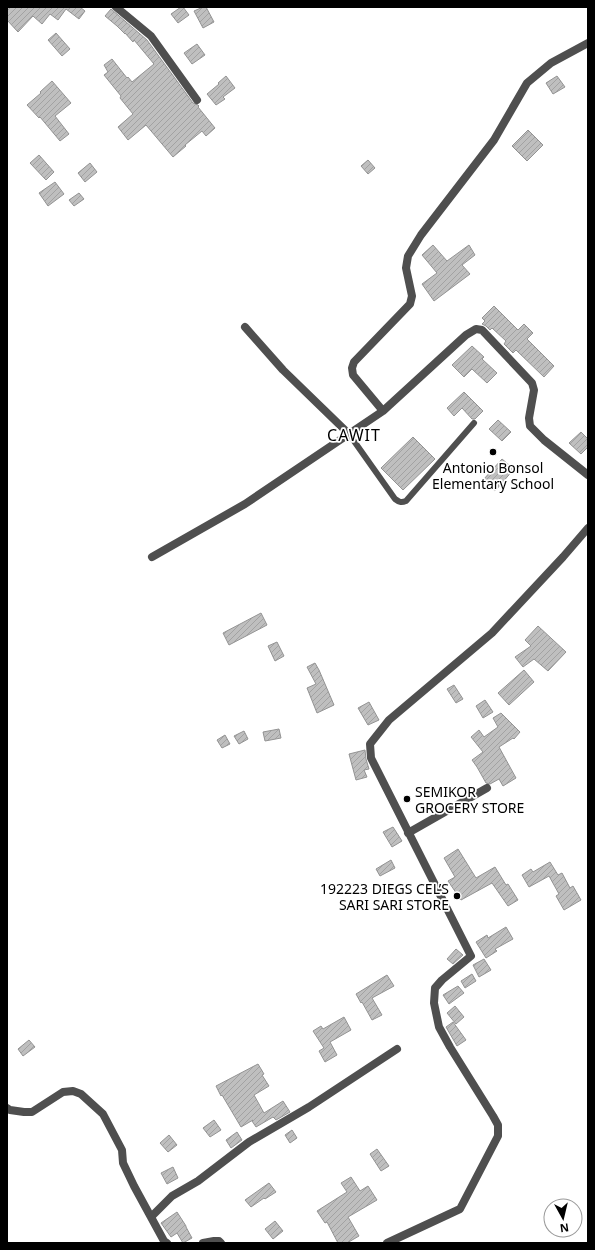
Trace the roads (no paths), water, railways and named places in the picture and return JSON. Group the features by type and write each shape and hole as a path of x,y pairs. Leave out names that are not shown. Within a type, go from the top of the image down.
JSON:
{"street":[{"path":"116,7 151,36 198,100"},
{"path":"383,411 353,375 352,368 354,362 410,304 412,296 406,268 408,256 421,235 494,140 527,83 550,63 588,43"},
{"path":"245,327 283,370 349,434"},
{"path":"152,557 245,504 383,411 466,335 476,329 482,330 532,383 534,390 529,418 530,426 544,440 588,475"},
{"path":"387,1243 460,1209 498,1136 498,1125 439,1027 434,1003 435,988 442,980 471,956 371,758 370,744 389,720 492,633 588,528"},
{"path":"408,833 487,788"},
{"path":"151,1217 172,1196 198,1181 248,1142 309,1107 397,1049"},
{"path":"7,1108 10,1110 32,1112 63,1092 73,1091 82,1094 103,1114 122,1150 123,1163 164,1241 167,1243"},
{"path":"203,1243 214,1240 220,1241 221,1243"}],"lane":[{"path":"349,434 395,499 402,503 406,501 474,423"}],"place":[{"name":"Antonio Bonsol Elementary School","path":"493,452"},
{"name":"SEMIKOR GROCERY STORE","path":"407,799"},
{"name":"192223 DIEGS CEL’S SARI SARI STORE","path":"457,896"}],"district":[{"name":"CAWIT","path":"354,435"}]}
